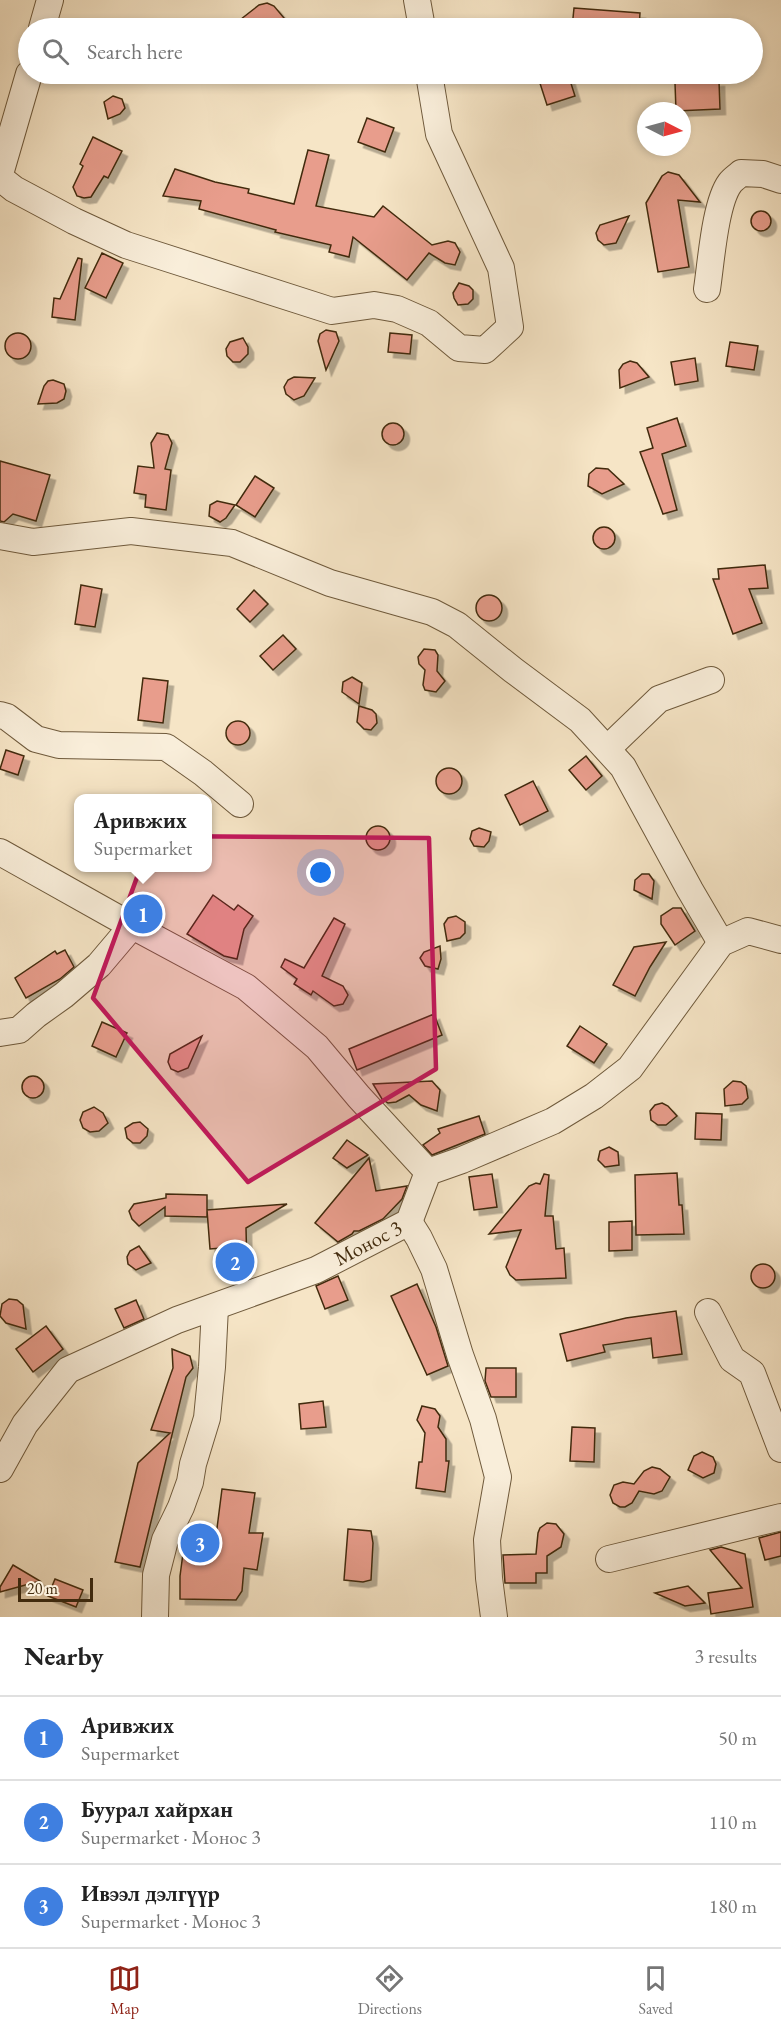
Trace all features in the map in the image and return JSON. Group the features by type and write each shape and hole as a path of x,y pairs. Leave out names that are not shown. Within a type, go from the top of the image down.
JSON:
{"street":[{"path":"45,18 50,0"},
{"path":"417,0 420,18"},
{"path":"26,84 0,176 14,189 126,245 332,311 374,305 398,309 429,322 459,348 485,350 510,327 501,268 439,134 431,84"},
{"path":"707,289 716,229 729,184 741,173 763,174 781,180"},
{"path":"0,536 33,542 131,531 232,543 330,583 432,612 457,625 580,720 623,767 721,943"},
{"path":"607,749 659,699 711,680"},
{"path":"0,715 8,717 36,739 59,745 166,747 240,804"},
{"path":"0,852 246,987 317,1047 428,1172 553,1121 594,1096 630,1068 721,943 748,931 781,940"},
{"path":"0,1032 19,1030 36,1014 64,995 99,965 132,926"},
{"name":"Монос 3","path":"0,1469 25,1424 68,1370 177,1320 315,1270 409,1222 428,1172"},
{"path":"409,1222 434,1269 460,1355 483,1419 498,1477 487,1540 494,1617"},
{"path":"155,1617 156,1575 165,1540 190,1482 207,1418 215,1307"},
{"path":"708,1312 732,1359 752,1373 781,1449"},
{"path":"609,1559 781,1517"}],"highlighted area":[{"path":"152,836 429,838 436,1069 248,1182 93,998"}],"building":[{"path":"267,3 274,6 284,18 242,18 259,5"},
{"path":"574,8 640,13 640,18 573,18"},
{"path":"540,84 571,84 575,96 547,105"},
{"path":"675,84 719,84 720,109 691,110 691,102 676,102"},
{"path":"113,96 122,99 125,108 120,114 108,119 104,102"},
{"path":"367,118 394,128 385,152 358,142"},
{"path":"93,137 122,151 108,178 104,176 91,197 84,198 77,196 73,187 83,166 80,164"},
{"path":"308,150 329,155 316,206 374,217 383,206 432,245 448,241 455,243 460,252 455,265 445,263 429,253 407,280 353,237 349,257 329,252 331,245 275,232 276,230 199,209 201,201 163,196 175,169 215,182 249,189 248,193 294,204"},
{"path":"668,172 679,175 700,202 678,200 689,267 658,272 646,203 662,176"},
{"path":"757,211 765,211 771,217 771,225 765,231 757,231 751,225 751,217"},
{"path":"629,216 616,243 604,245 598,240 596,233 600,225"},
{"path":"102,253 123,263 106,298 85,288"},
{"path":"78,258 82,259 75,320 52,317 54,298 60,299"},
{"path":"459,283 473,290 473,299 468,304 458,305 454,298 453,293"},
{"path":"326,330 336,332 339,341 326,370 318,341 320,334"},
{"path":"18,333 27,337 31,346 27,355 18,359 9,355 5,346 9,337"},
{"path":"390,333 412,335 410,354 388,352"},
{"path":"243,338 248,347 248,354 240,362 233,362 227,356 226,349 230,342"},
{"path":"730,342 758,346 754,370 726,366"},
{"path":"695,358 698,381 675,385 671,362"},
{"path":"630,361 637,363 649,377 620,388 619,370 623,364"},
{"path":"294,377 315,378 304,396 294,400 286,394 284,387 288,380"},
{"path":"53,380 64,384 66,391 64,399 57,403 38,404 44,386 48,381"},
{"path":"677,418 686,446 662,454 677,510 663,514 640,452 653,448 647,428"},
{"path":"393,423 401,426 404,434 401,442 393,445 385,442 382,434 385,426"},
{"path":"157,433 168,435 172,443 165,469 171,470 166,510 145,507 146,495 134,493 138,466 154,468 151,443"},
{"path":"0,461 50,475 36,521 13,514 4,522 0,521"},
{"path":"596,468 608,469 624,484 602,494 588,486 589,474"},
{"path":"255,476 274,488 255,517 236,505"},
{"path":"217,501 235,505 226,518 220,522 209,516 210,505"},
{"path":"604,527 612,530 615,538 612,546 604,549 596,546 593,538 596,530"},
{"path":"765,565 768,588 749,589 762,623 733,634 713,579 719,579 718,569"},
{"path":"81,585 102,589 95,627 75,624"},
{"path":"254,590 268,604 250,622 237,609"},
{"path":"489,595 498,599 502,608 498,617 489,621 480,617 476,608 480,599"},
{"path":"283,635 296,649 273,670 260,656"},
{"path":"424,649 435,650 438,655 437,671 445,681 436,692 425,690 423,685 425,670 419,664 418,657"},
{"path":"352,677 362,683 359,704 342,692 343,682"},
{"path":"143,678 168,681 163,723 138,720"},
{"path":"359,706 372,710 376,714 377,723 371,730 364,729 357,722"},
{"path":"238,721 243,722 249,728 249,738 243,744 238,745 233,744 227,738 226,733 227,728 233,722"},
{"path":"6,750 24,756 18,775 0,769"},
{"path":"586,756 602,776 586,790 569,770"},
{"path":"449,768 458,772 462,781 458,790 449,794 440,790 436,781 440,772"},
{"path":"533,781 548,811 520,825 505,795"},
{"path":"378,826 386,830 390,838 386,846 378,850 370,846 366,838 370,830"},
{"path":"479,828 491,832 489,841 484,847 474,846 470,839 472,831"},
{"path":"642,874 649,874 654,881 652,899 634,890 635,880"},
{"path":"213,895 234,910 238,905 253,916 244,929 237,959 224,956 187,934"},
{"path":"673,908 681,908 695,931 675,945 661,924 661,916"},
{"path":"456,916 465,922 465,933 460,938 447,941 444,924 448,918"},
{"path":"334,918 345,924 322,976 343,986 348,995 343,1004 334,1006 313,991 311,995 294,984 297,979 281,967 285,959 304,968"},
{"path":"666,942 635,996 613,985 634,947"},
{"path":"440,946 441,959 438,969 425,966 420,958 424,952"},
{"path":"65,950 74,967 60,979 26,998 15,978 55,951 57,954"},
{"path":"434,1014 442,1035 357,1070 349,1049"},
{"path":"102,1022 127,1033 116,1057 92,1046"},
{"path":"580,1026 607,1044 594,1063 567,1046"},
{"path":"202,1036 188,1068 178,1072 171,1069 168,1062 170,1054"},
{"path":"33,1076 41,1079 44,1087 41,1095 33,1098 25,1095 22,1087 25,1079"},
{"path":"432,1081 440,1090 437,1111 421,1105 409,1095 396,1102 388,1103 382,1099 373,1084"},
{"path":"733,1081 741,1082 746,1086 748,1098 742,1104 725,1106 724,1089"},
{"path":"662,1103 677,1116 666,1125 658,1125 651,1120 650,1111 655,1105"},
{"path":"94,1107 103,1113 108,1123 99,1131 90,1132 83,1128 80,1120 83,1112"},
{"path":"696,1113 722,1114 721,1140 695,1139"},
{"path":"479,1116 485,1134 432,1155 423,1145 440,1133 438,1129"},
{"path":"140,1122 148,1129 147,1136 140,1143 133,1143 127,1138 125,1128"},
{"path":"347,1140 368,1155 347,1168 333,1158"},
{"path":"609,1147 618,1152 619,1165 605,1167 598,1160 600,1151"},
{"path":"369,1158 376,1191 407,1186 402,1199 383,1219 359,1231 354,1231 338,1242 315,1223"},
{"path":"677,1173 684,1234 636,1235 635,1175"},
{"path":"492,1174 497,1207 474,1210 469,1177"},
{"path":"544,1174 549,1175 545,1216 553,1216 556,1249 564,1248 566,1278 516,1280 506,1267 521,1230 489,1234 529,1186 540,1184"},
{"path":"166,1194 207,1195 207,1217 165,1216 165,1207 139,1226 132,1219 129,1211 134,1204 166,1198"},
{"path":"287,1204 246,1228 247,1269 223,1271 221,1248 210,1249 207,1210"},
{"path":"632,1221 632,1250 609,1251 609,1222"},
{"path":"139,1246 151,1263 136,1270 128,1264 127,1257 130,1251"},
{"path":"763,1264 772,1267 775,1276 772,1285 763,1288 754,1285 751,1276 754,1267"},
{"path":"338,1276 348,1300 325,1309 316,1286"},
{"path":"417,1284 436,1327 448,1366 427,1375 391,1296"},
{"path":"9,1299 17,1300 23,1305 26,1329 6,1323 0,1316 2,1304"},
{"path":"136,1300 144,1319 124,1328 115,1309"},
{"path":"676,1311 682,1354 653,1358 651,1338 603,1345 605,1352 567,1361 560,1334 626,1318"},
{"path":"46,1326 63,1349 33,1372 16,1349"},
{"path":"172,1349 190,1356 193,1368 186,1377 140,1567 115,1562 138,1463 170,1433 151,1430 173,1368"},
{"path":"486,1368 516,1368 516,1397 491,1397 485,1381"},
{"path":"323,1401 326,1427 301,1429 299,1404"},
{"path":"422,1406 435,1409 440,1416 438,1427 446,1439 446,1461 449,1461 445,1492 416,1488 425,1433 417,1420"},
{"path":"572,1427 595,1428 594,1462 570,1461"},
{"path":"702,1452 713,1457 716,1464 714,1473 703,1478 688,1470 694,1456"},
{"path":"652,1467 660,1469 670,1477 662,1491 654,1494 639,1491 632,1503 625,1507 613,1503 610,1495 614,1485 623,1482 634,1484 644,1471"},
{"path":"222,1489 255,1493 249,1533 263,1533 257,1570 244,1568 242,1591 236,1600 180,1599 180,1576 186,1531 216,1536"},
{"path":"547,1523 556,1524 564,1534 561,1547 547,1556 547,1573 536,1573 536,1583 505,1583 503,1555 536,1554 538,1533 540,1528"},
{"path":"348,1529 371,1531 373,1543 371,1580 363,1582 344,1580"},
{"path":"781,1532 781,1556 765,1560 759,1538"},
{"path":"721,1547 745,1554 753,1607 711,1614 708,1593 742,1588 710,1550"},
{"path":"13,1565 40,1581 0,1592 0,1587"},
{"path":"55,1579 83,1590 76,1607 48,1596"},
{"path":"688,1586 705,1603 685,1606 655,1593"}],"place":[{"name":"Аривжих","path":"143,914"},
{"name":"Буурал хайрхан","path":"235,1262"},
{"name":"Ивээл дэлгүүр","path":"200,1543"}]}
